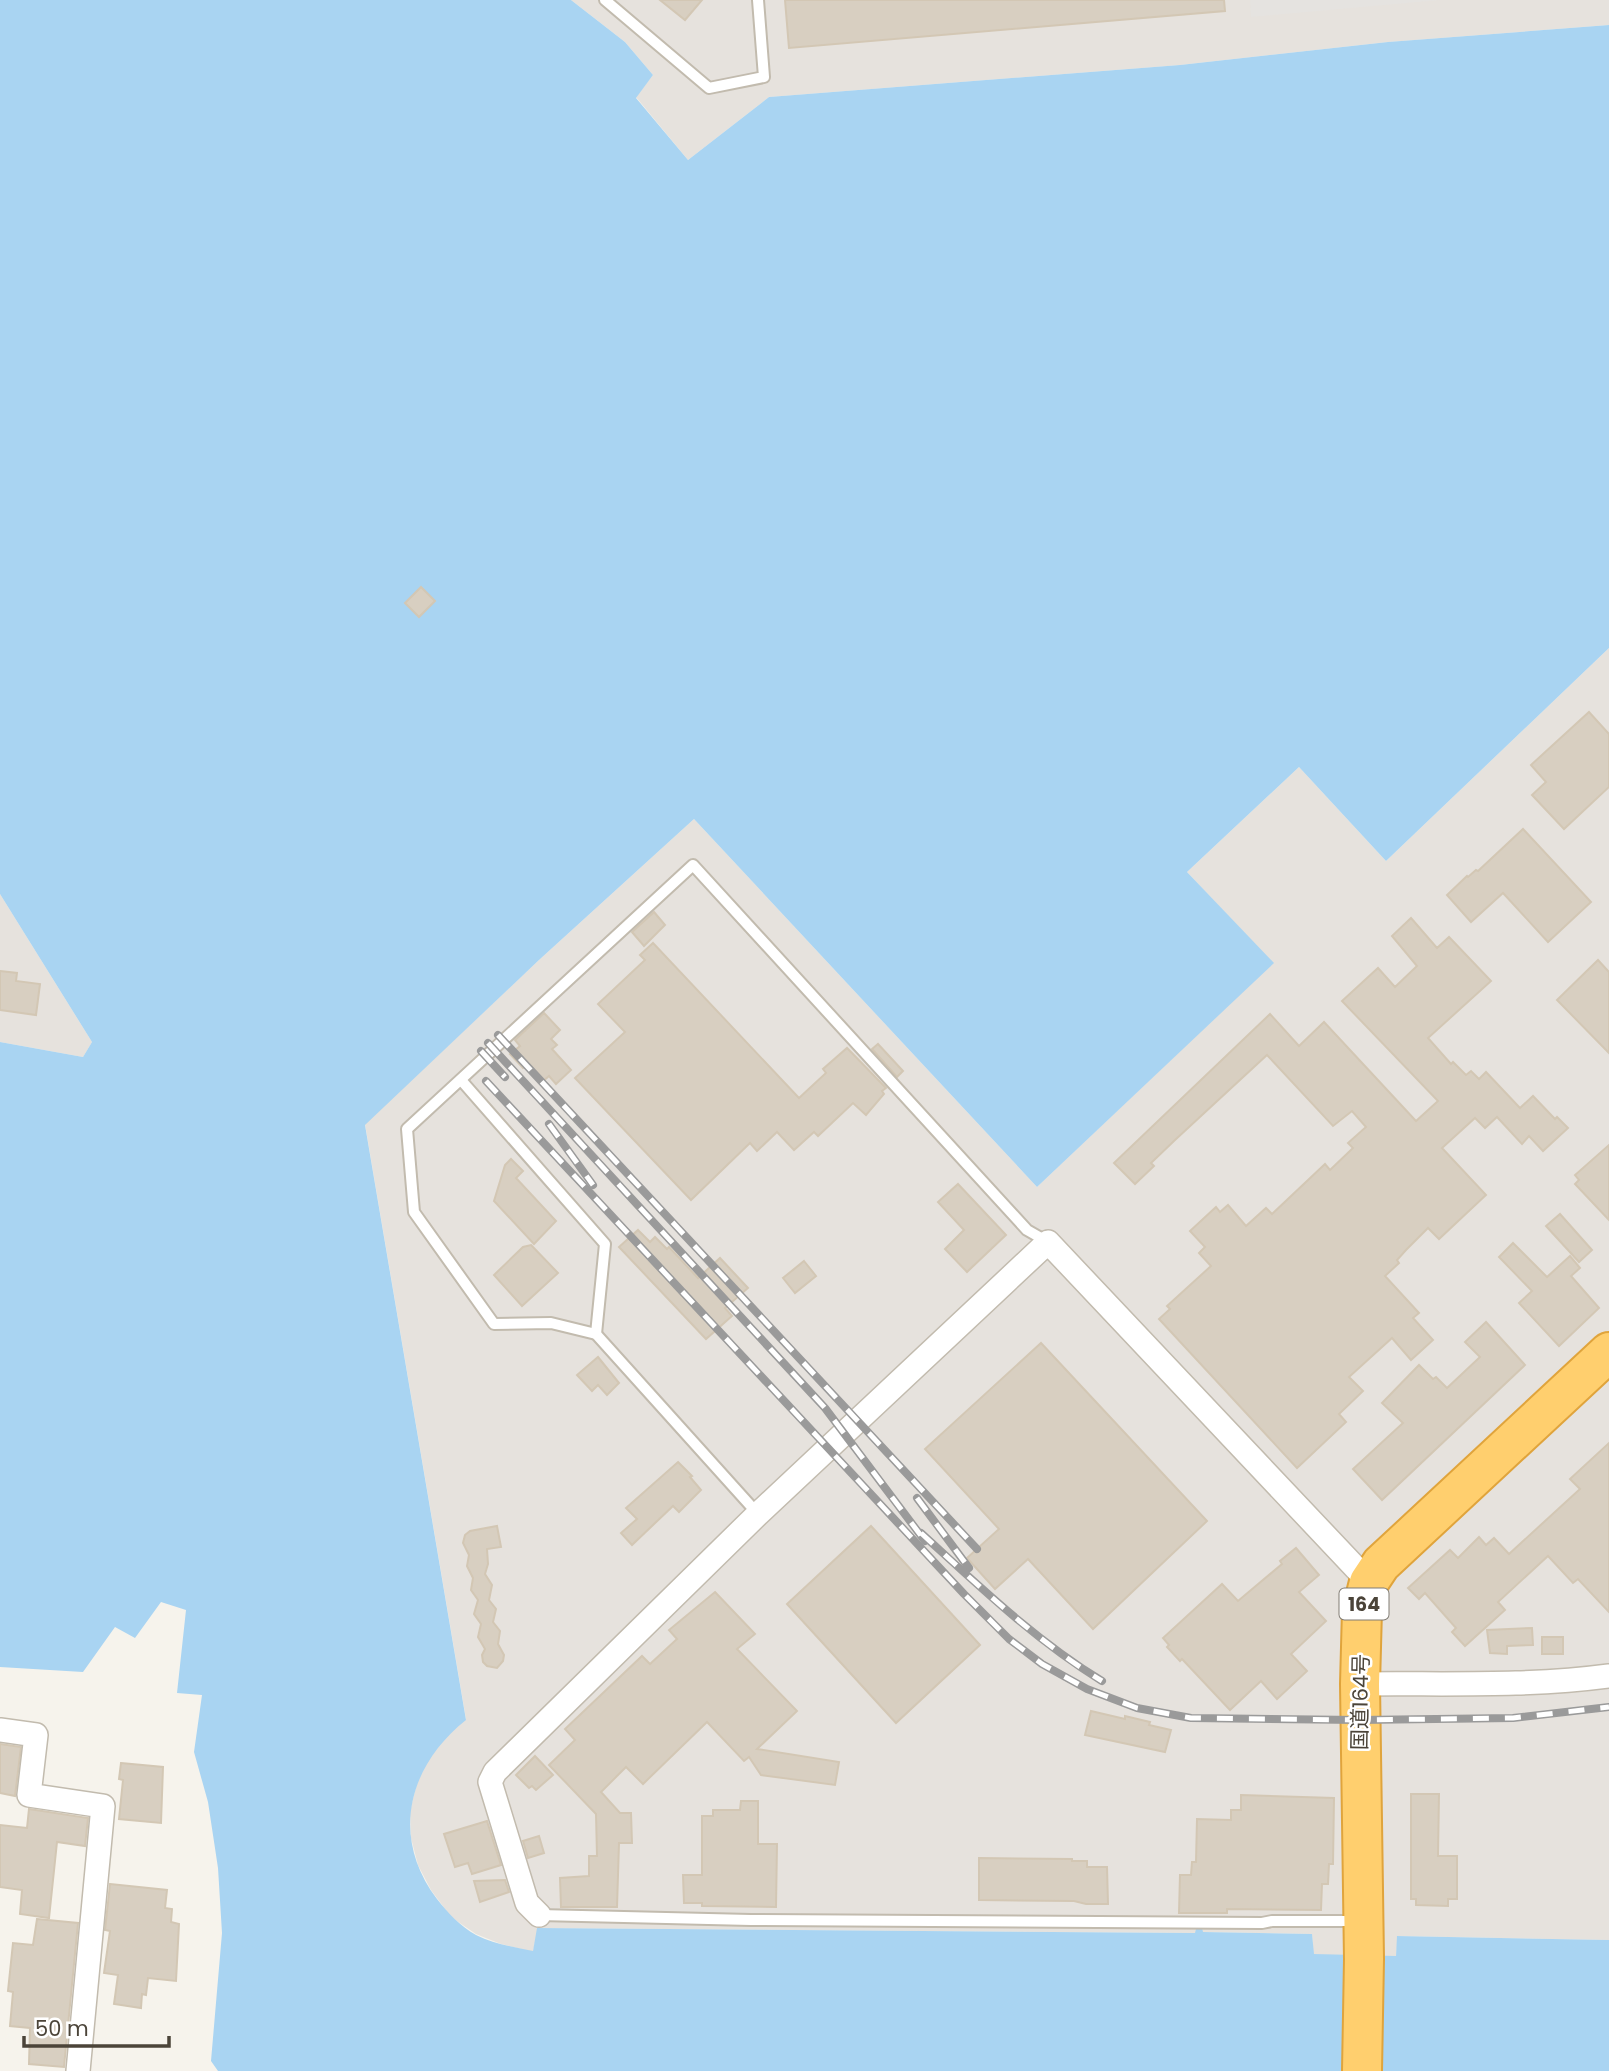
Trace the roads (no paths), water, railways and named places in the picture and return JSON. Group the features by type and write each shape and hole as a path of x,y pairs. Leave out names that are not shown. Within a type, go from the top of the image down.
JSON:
{"highway":[{"name":"国道164号","path":"1362,2071 1364,1958 1360,1684 1363,1610 1369,1582 1381,1564 1609,1352"}],"street":[{"path":"539,1915 527,1903 490,1782 495,1772 758,1514 1048,1242 1369,1582"},
{"path":"1360,1684 1521,1682 1609,1676"},
{"path":"0,1730 36,1735 29,1795 103,1806 78,2071"}],"lane":[{"path":"605,0 709,88 764,77 758,0"},
{"path":"758,1514 596,1334 551,1323 494,1324 414,1212 407,1129 693,865 1027,1230 1048,1242"},
{"path":"461,1080 606,1244 596,1334"},
{"path":"539,1915 751,1920 1262,1923 1363,1921"}],"water":[{"path":"0,0 571,0 625,42 653,75 636,98 688,160 769,97 1180,65 1388,42 1609,25 1609,648 1386,861 1299,767 1187,872 1274,963 1037,1187 694,819 539,960 365,1125 466,1720 446,1738 430,1759 412,1804 410,1827 422,1875 441,1904 465,1928 490,1941 533,1951 537,1928 1195,1933 1196,1929 1202,1928 1203,1932 1312,1934 1314,1954 1396,1956 1397,1936 1609,1940 1609,2071 218,2071 211,2061 222,1933 218,1868 208,1802 194,1752 202,1695 177,1693 186,1610 161,1602 135,1638 115,1627 83,1672 0,1667 0,1042 83,1057 92,1042 0,894"}],"railway":[{"path":"498,1035 977,1549"},
{"path":"488,1043 825,1408 925,1541"},
{"path":"481,1051 505,1077"},
{"path":"486,1081 964,1594 1009,1639 1042,1664 1087,1689 1137,1708 1191,1718 1513,1718 1609,1707"},
{"path":"549,1124 593,1185"},
{"path":"917,1498 969,1568"},
{"path":"921,1533 1031,1630 1102,1681"}]}
